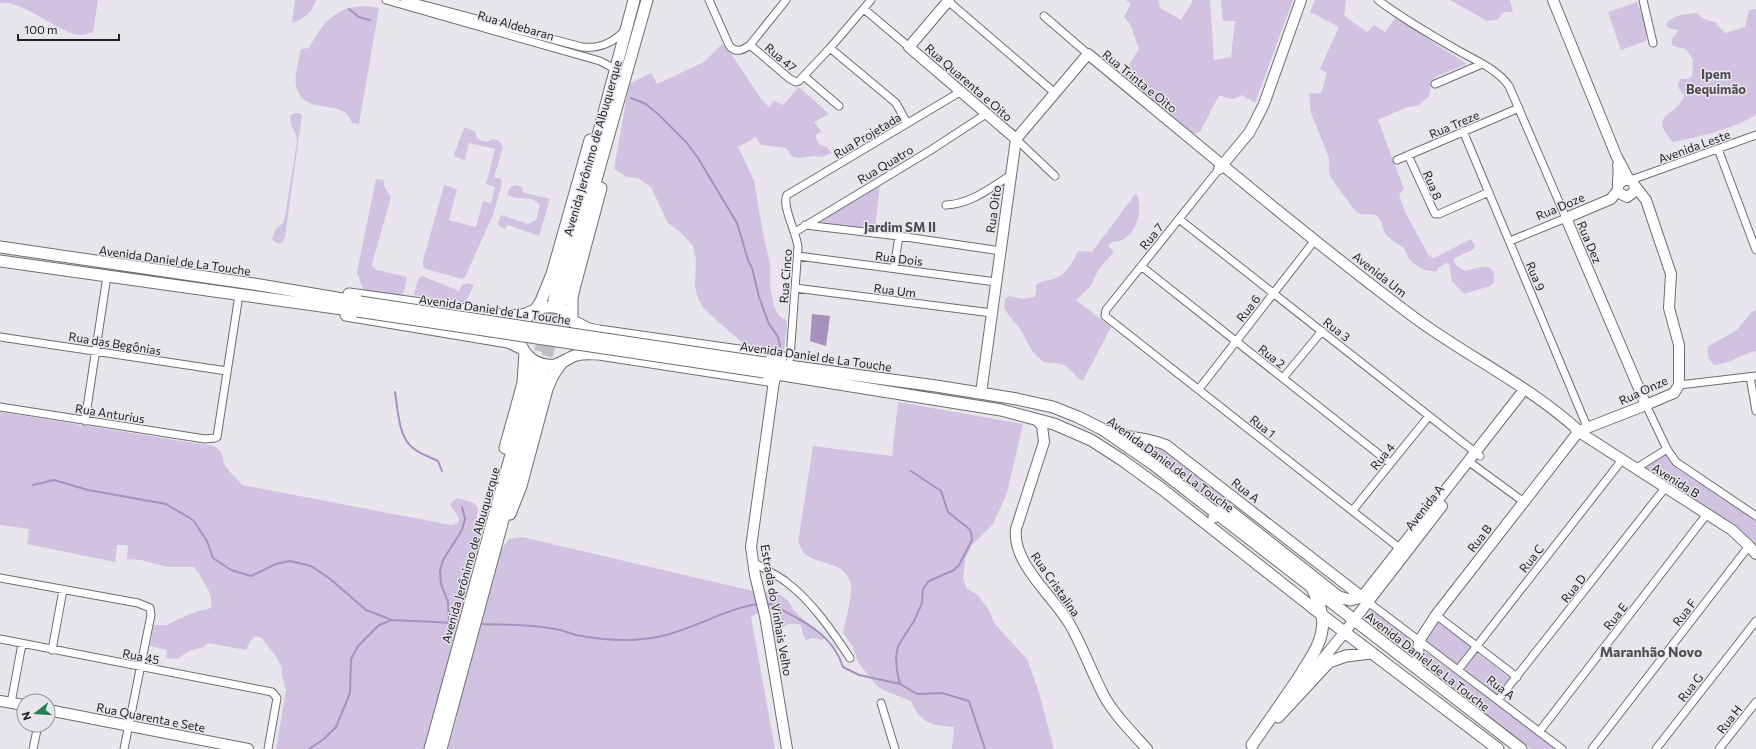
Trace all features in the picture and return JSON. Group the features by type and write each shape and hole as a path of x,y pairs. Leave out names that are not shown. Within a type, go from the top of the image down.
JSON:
{"main road":[{"name":"Avenida Jerônimo de Albuquerque","path":"634,0 615,69 558,302 621,97 647,0"},
{"path":"615,69 582,162 547,287 534,310 522,324 520,341 524,350 530,357 542,364 555,364 579,354 599,354 774,381 845,386"},
{"path":"488,554 521,486 547,389 553,375 565,360 574,352 578,337 574,320 572,298 608,164 621,97"},
{"name":"Avenida Daniel de La Touche","path":"0,247 301,292 358,306 765,367 889,379 981,393 1054,408 1078,417 1102,429 1217,513 1521,749"},
{"name":"Avenida Daniel de La Touche","path":"0,260 291,303 358,306"},
{"path":"301,292 366,296 501,316 514,316 542,307 556,307 562,309 574,320 589,329 598,331 790,358 889,379"},
{"path":"291,303 356,318 508,342 524,350"},
{"path":"488,554 494,492 523,383 525,367 524,350"},
{"name":"Avenida Daniel de La Touche","path":"765,367 845,386 1001,410 1036,419 1074,432 1105,449 1162,490 1344,633 1498,749"},
{"name":"Avenida Jerônimo de Albuquerque","path":"430,749 488,554 539,370"},
{"path":"1213,531 1213,520 1217,513 1225,510 1231,512 1336,595 1348,600 1365,600"},
{"name":"Avenida Jerônimo de Albuquerque","path":"441,749 488,554"},
{"path":"1250,747 1315,651 1322,629 1322,615 1312,587"},
{"path":"1336,595 1354,620"},
{"path":"1250,747 1329,662 1346,656 1371,653"}],"street":[{"name":"Rua Aldebaran","path":"386,0 600,61 615,69"},
{"name":"Rua Aldebaran","path":"405,0 582,48 594,48 615,39 626,28"},
{"name":"Rua 47","path":"709,0 731,47 735,50 747,47 790,79 802,79 839,106"},
{"path":"747,47 786,0"},
{"path":"802,79 871,0"},
{"path":"1222,168 1249,133 1264,104 1301,0"},
{"path":"1222,168 1252,138 1259,126 1307,0"},
{"name":"Rua Dez","path":"1378,0 1398,15 1482,64 1505,80 1519,108 1646,405 1667,450 1676,462 1756,516"},
{"path":"1553,0 1616,155 1619,170 1618,188 1621,195 1630,196 1634,192 1634,181 1624,180 1618,188"},
{"path":"1643,0 1653,43"},
{"path":"908,47 949,1 1055,93"},
{"name":"Rua Quarenta e Oito","path":"864,8 1016,139 1055,176"},
{"name":"Rua Trinta e Oito","path":"1044,16 1222,168"},
{"path":"830,48 896,103 908,124"},
{"path":"1016,139 1088,54"},
{"path":"1435,84 1482,64"},
{"name":"Rua Projetada","path":"785,198 791,192 960,92"},
{"name":"Rua Treze","path":"1397,160 1519,108"},
{"name":"Rua Quatro","path":"795,232 986,114"},
{"name":"Rua 9","path":"1463,131 1510,242 1584,430"},
{"name":"Avenida Leste","path":"1634,181 1756,135"},
{"name":"Rua Oito","path":"981,393 1016,139"},
{"path":"1718,149 1756,250"},
{"name":"Rua 8","path":"1408,155 1434,214 1438,214 1489,192"},
{"name":"Rua Onze","path":"1584,430 1674,393 1679,385 1679,345 1669,308 1671,274 1646,200 1616,155"},
{"name":"Rua 7","path":"1106,318 1106,310 1222,168"},
{"name":"Avenida Um","path":"1222,168 1314,241 1438,335 1524,394"},
{"path":"946,205 960,204 968,201 1011,175"},
{"name":"Rua Doze","path":"1510,242 1611,199 1618,188"},
{"name":"Rua Cinco","path":"785,198 785,203 795,232 798,256 790,358"},
{"name":"Rua 3","path":"1179,219 1478,454"},
{"path":"805,225 899,236 1000,251"},
{"path":"894,268 899,236"},
{"name":"Rua 6","path":"1199,389 1314,241"},
{"name":"Rua Dois","path":"798,256 996,282"},
{"name":"Rua 2","path":"1141,266 1390,463"},
{"path":"85,421 107,276"},
{"name":"Rua Um","path":"795,288 992,313"},
{"path":"227,371 239,295"},
{"name":"Rua 1","path":"1106,318 1199,389 1403,551"},
{"path":"1283,378 1322,331"},
{"name":"Rua das Begônias","path":"0,337 227,371"},
{"name":"Rua Anturius","path":"0,407 212,439 217,436 227,371"},
{"path":"1679,385 1753,377 1756,411"},
{"name":"Estrada do Vinhais Velho","path":"774,381 751,539 753,562 765,616 787,749"},
{"name":"Avenida B","path":"1524,394 1584,430 1635,469 1732,530 1756,554"},
{"name":"Avenida A","path":"1250,747 1344,633 1354,620 1365,600 1524,394"},
{"name":"Rua 4","path":"1353,510 1429,416"},
{"name":"Rua Cristalina","path":"1036,419 1042,426 1044,442 1016,529 1015,537 1018,549 1029,570 1068,621 1108,702 1147,749"},
{"name":"Rua A","path":"1102,429 1118,434 1151,439 1166,445 1365,600 1562,749"},
{"name":"Rua B","path":"1417,668 1419,641 1436,615 1524,502 1584,430"},
{"path":"1635,469 1667,450"},
{"name":"Rua C","path":"1458,670 1622,460"},
{"path":"1470,463 1524,502"},
{"name":"Rua D","path":"1498,700 1665,488"},
{"name":"Rua E","path":"1540,732 1707,514"},
{"name":"Rua F","path":"1592,749 1749,546"},
{"path":"753,562 785,581 801,594 831,629 850,658"},
{"path":"0,578 143,604 150,608 152,615 124,749"},
{"path":"52,650 63,590"},
{"name":"Rua A","path":"1436,615 1517,677"},
{"name":"Rua G","path":"1656,749 1756,620"},
{"name":"Rua 45","path":"0,639 140,668 272,692 277,698 268,749"},
{"path":"11,703 22,644"},
{"path":"0,701 16,704"},
{"path":"880,702 895,749"},
{"name":"Rua H","path":"1719,749 1756,702"},
{"name":"Rua Quarenta e Sete","path":"56,712 248,749"},
{"path":"33,749 36,733"}],"shaded area":[{"path":"0,0 98,0 93,32 78,35 69,32 18,6 9,3 0,3"},
{"path":"295,0 316,0 313,8 307,14 292,23"},
{"path":"1126,0 1159,0 1160,8 1181,20 1193,1 1191,0 1210,0 1214,60 1231,57 1235,21 1223,21 1221,0 1293,0 1255,103 1242,95 1231,99 1220,95 1200,132 1193,134 1122,76 1139,49 1130,24 1124,17 1131,4"},
{"path":"1315,0 1346,0 1344,16 1367,32 1374,25 1385,32 1395,18 1467,64 1435,77 1431,84 1429,96 1419,105 1405,108 1378,120 1404,189 1399,194 1405,212 1429,256 1434,258 1471,239 1475,245 1474,249 1453,259 1456,265 1465,271 1489,267 1494,272 1494,283 1490,286 1464,294 1452,281 1449,264 1446,263 1439,267 1437,271 1427,270 1417,266 1406,254 1405,249 1387,236 1378,217 1375,215 1361,214 1355,211 1332,179 1329,172 1329,158 1311,113 1309,94 1321,93 1327,73 1320,69 1339,27 1310,12"},
{"path":"1450,0 1510,0 1513,12 1504,12 1497,20 1487,21"},
{"path":"1637,2 1647,29 1646,41 1621,50 1608,12"},
{"path":"365,6 379,8 359,124 352,123 348,115 341,110 315,105 300,96 296,86 296,77 301,49 309,48 319,31 328,20 346,9"},
{"path":"1756,9 1756,115 1726,129 1673,142 1665,133 1662,126 1663,120 1676,108 1684,96 1678,87 1678,83 1681,79 1688,79 1692,76 1693,60 1686,49 1673,46 1672,40 1679,30 1668,28 1666,24 1675,17 1696,13 1706,20 1715,22 1725,33 1745,27 1749,10"},
{"path":"722,44 732,55 762,100 769,107 774,101 783,105 799,87 829,114 814,122 821,131 815,136 819,144 827,147 832,153 822,157 815,156 798,158 792,156 786,148 761,145 756,137 738,147 754,180 763,234 770,263 770,286 774,306 779,316 785,319 787,323 784,351 745,345 704,309 698,298 695,287 696,259 693,246 680,232 668,223 651,187 638,178 627,177 614,169 629,84 651,73 657,84 704,62"},
{"path":"296,113 302,115 285,237 281,243 278,244 272,240 275,230 284,222 297,141 297,137 290,119 291,115"},
{"path":"464,128 475,131 477,139 487,142 493,139 498,141 501,143 503,148 494,177 501,179 502,183 493,215 465,277 462,279 429,270 423,267 423,261 444,185 457,189 449,220 476,227 483,201 491,203 495,187 486,184 495,149 469,143 465,160 455,157 454,154"},
{"path":"376,179 384,180 385,187 391,197 372,264 377,270 407,277 404,292 401,297 363,290 357,272"},
{"path":"880,184 875,229 823,225 823,219"},
{"path":"514,185 523,187 522,192 550,199 539,236 508,225 505,229 499,226 498,223 501,215 528,224 536,220 540,205 532,200 507,195 509,189"},
{"path":"1136,193 1139,213 1138,220 1132,232 1120,241 1110,243 1108,246 1114,252 1099,269 1090,287 1076,300 1111,327 1083,381 1065,366 1043,362 1032,351 1021,330 1004,308 1005,298 1009,296 1023,299 1034,297 1036,293 1036,285 1056,278 1064,273 1072,263 1078,251 1092,252"},
{"path":"422,276 459,291 462,285 467,283 474,285 465,303 414,295 418,279"},
{"path":"1756,310 1756,351 1725,363 1714,365 1708,356 1708,346 1736,331 1752,312"},
{"path":"812,314 830,316 826,346 810,341"},
{"path":"898,402 1023,424 1007,493 993,524 972,545 965,559 963,579 967,589 978,595 988,609 995,624 1027,659 1038,689 1054,749 952,749 954,727 933,724 923,719 911,701 883,690 876,685 858,662 853,647 843,633 851,592 850,581 846,574 836,566 816,560 804,553 798,542 813,446 892,456"},
{"path":"0,412 213,446 222,453 224,464 242,485 451,525 458,523 459,519 451,507 453,501 458,498 474,503 478,508 476,522 482,546 426,749 276,749 286,690 282,676 282,668 277,658 262,638 256,636 250,641 246,650 208,643 203,647 189,651 177,659 166,658 167,650 150,646 154,625 166,625 195,612 211,608 211,597 209,592 204,581 194,567 168,567 141,560 127,559 128,545 117,545 115,562 27,544 29,529 0,525"},
{"path":"1140,442 1164,449 1239,505 1232,503 1217,506 1138,446"},
{"path":"1665,454 1676,468 1756,520 1756,549 1746,536 1642,468"},
{"path":"522,537 753,591 758,594 771,592 779,594 786,599 797,614 826,637 822,640 813,638 806,640 800,624 788,624 781,628 777,612 766,608 751,617 775,749 448,749 500,551 509,539"},
{"path":"1372,609 1407,636 1410,649 1367,616"},
{"path":"1436,620 1471,646 1457,665 1423,639"},
{"path":"1476,652 1510,678 1496,696 1462,670"},
{"path":"1427,653 1556,749 1531,749 1422,664 1422,654"}],"waterway":[{"path":"349,9 359,17 370,20"},
{"path":"631,98 646,104 660,116 686,142 698,158 737,223 748,260 752,268 759,297 769,324 778,337 780,346"},
{"path":"395,392 404,437 416,450 438,461 442,471"},
{"path":"900,684 896,657 898,646 914,621 922,603 923,589 929,581 954,570 959,565 972,540 971,532 968,528 948,512 941,491 911,471"},
{"path":"33,485 54,480 88,490 166,504 193,520 207,541 213,558 231,570 251,576 276,564 290,561 311,566 329,578 366,610 392,620 456,623"},
{"path":"449,623 448,602 441,584 440,571 443,560 462,530 465,519 462,507"},
{"path":"483,624 537,626 558,629 576,635 596,638 637,640 670,634 732,610 758,604"},
{"path":"764,604 771,604 814,628 831,645 838,655 843,667 859,675 900,684 917,694 942,693 969,701 985,749"},
{"path":"309,749 324,739 336,727 350,693 351,659 358,646 379,625 392,620"}],"tunnel":[{"path":"535,367 554,300"},
{"path":"543,372 561,303"}],"district":[{"name":"Ipem Bequimão","path":"1716,82"},
{"name":"Jardim SM II","path":"900,227"},
{"name":"Maranhão Novo","path":"1651,651"}]}
